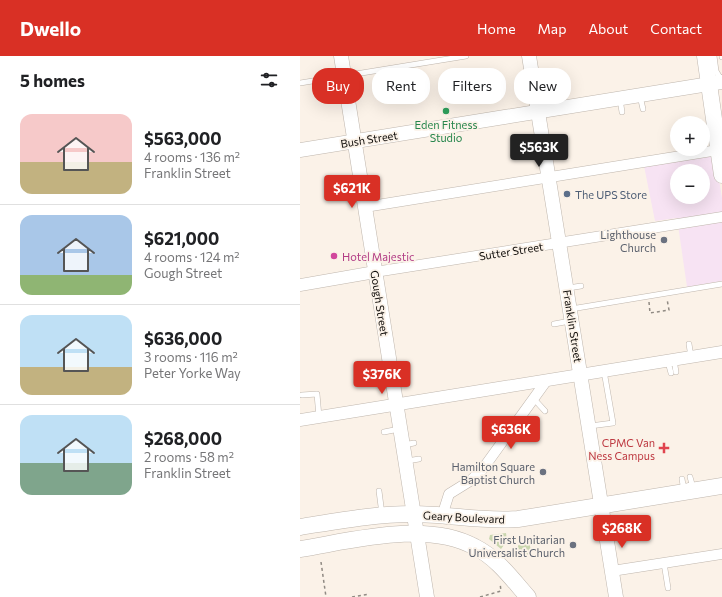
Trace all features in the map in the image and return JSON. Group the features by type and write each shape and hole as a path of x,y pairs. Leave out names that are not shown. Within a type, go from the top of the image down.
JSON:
{"main road":[{"name":"Gough Street","path":"341,56 343,68"},
{"name":"Franklin Street","path":"529,56 616,597"},
{"path":"706,56 718,82 718,150 722,175"},
{"name":"Bush Street","path":"300,150 538,112 642,102 718,82"},
{"name":"Gough Street","path":"348,104 400,429 408,444 406,461 427,597"},
{"name":"Geary Boulevard","path":"300,527 382,515 414,514 505,520 601,506 687,484 722,486"},
{"name":"Geary Boulevard","path":"300,549 378,537 417,534 454,538 476,547 499,564 528,597"}],"street":[{"path":"365,207 718,150"},
{"name":"Sutter Street","path":"300,285 722,217"},
{"path":"300,420 722,352"},
{"path":"442,516 449,494 470,481 482,470 547,380"},
{"path":"612,571 722,554"}],"lane":[{"path":"364,73 466,56"},
{"path":"714,56 718,82"},
{"path":"300,83 312,81"},
{"path":"554,324 571,315 648,296 722,284"},
{"path":"567,288 581,286"},
{"path":"689,344 691,357"},
{"path":"671,360 674,373"},
{"path":"589,427 612,423 604,371"},
{"path":"302,395 317,394 319,417"},
{"path":"534,399 545,411"},
{"path":"384,432 400,429"},
{"path":"406,461 420,459"},
{"path":"379,491 382,515"},
{"path":"664,563 668,588"}],"path":[{"path":"648,296 650,313 669,310 667,293"},
{"path":"321,562 326,597"},
{"path":"480,597 501,591 500,583"},
{"path":"352,597 369,594"}],"shaded area":[{"path":"715,155 722,198 722,281 687,287 677,218 655,221 644,166"}],"green space":[{"path":"506,533 507,541 501,549 489,539 490,535"},
{"path":"529,541 531,551 529,552 529,555 522,555 519,552 518,546 520,543"}],"place":[{"name":"Eden Fitness Studio","path":"446,111"},
{"name":"The UPS Store","path":"567,194"},
{"name":"Lighthouse Church","path":"664,240"},
{"name":"Hotel Majestic","path":"334,256"},
{"name":"CPMC Van Ness Campus","path":"664,448"},
{"name":"Hamilton Square Baptist Church","path":"543,472"},
{"name":"First Unitarian Universalist Church","path":"573,545"}]}
